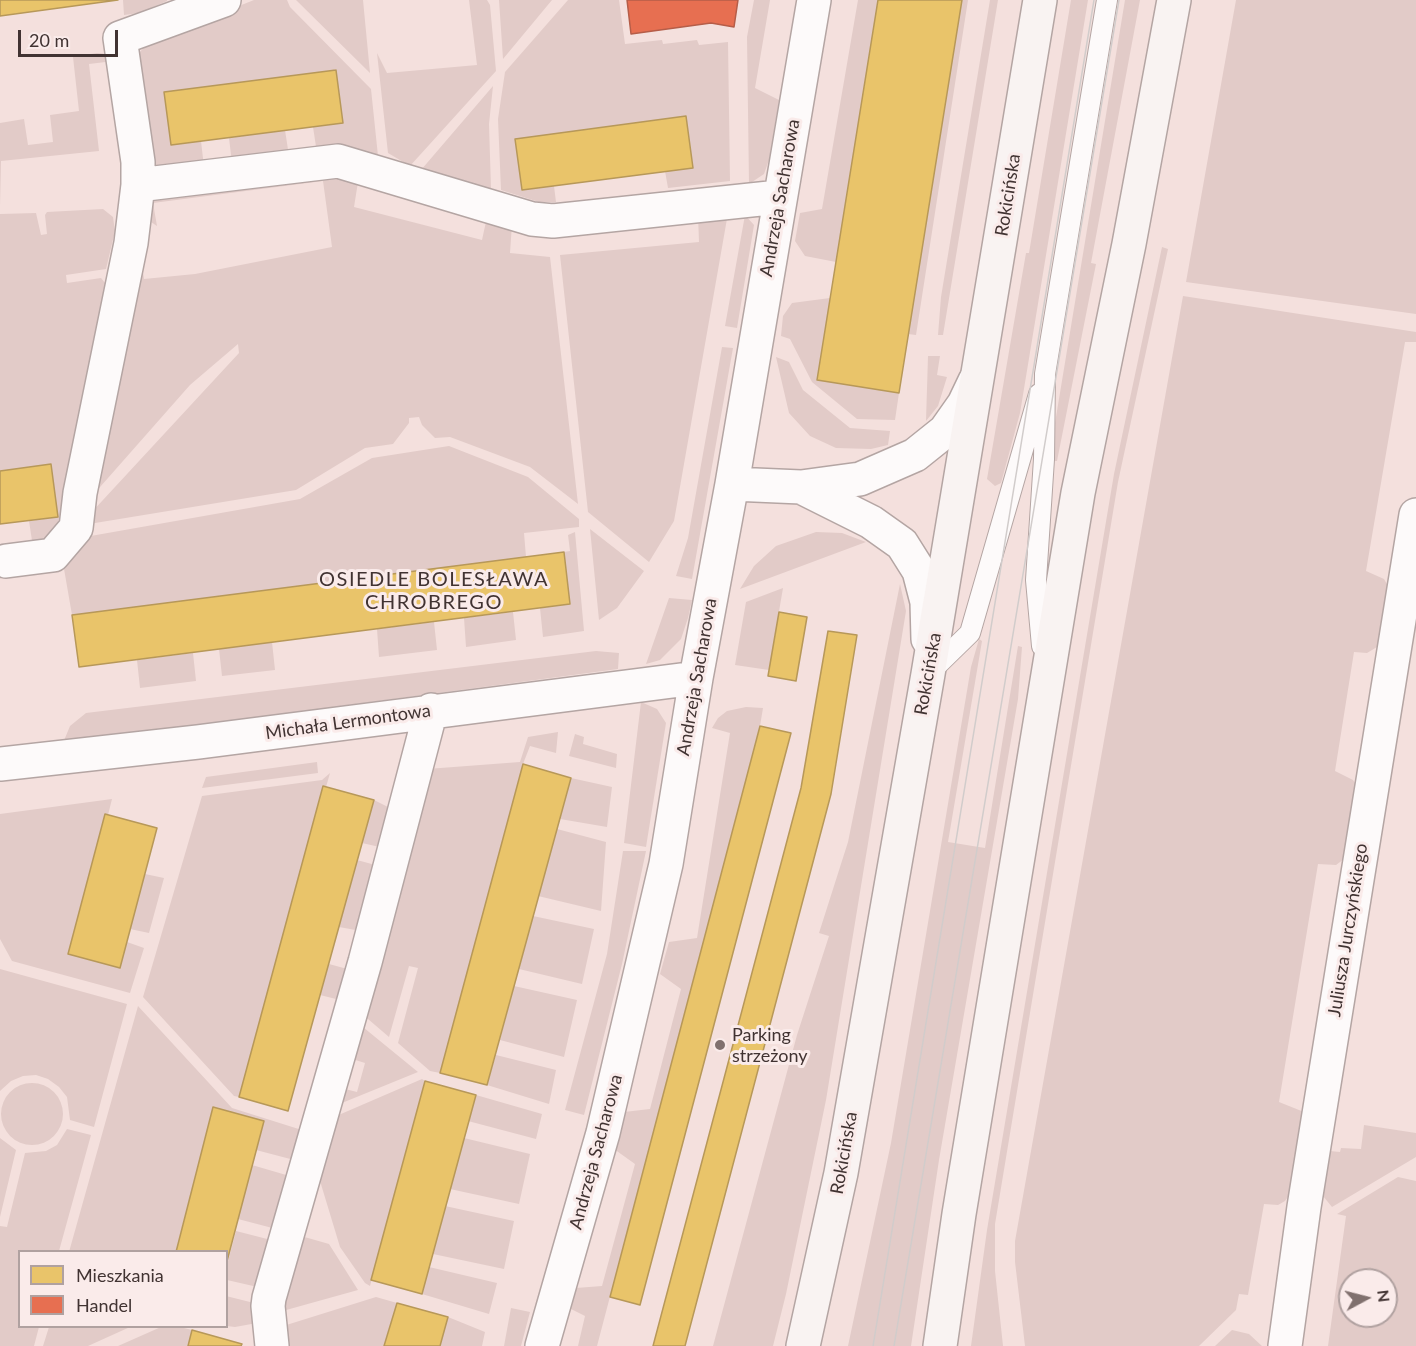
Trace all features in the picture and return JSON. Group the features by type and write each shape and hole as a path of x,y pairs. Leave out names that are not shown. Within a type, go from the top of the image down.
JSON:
{"main road":[{"name":"Rokicińska","path":"803,1346 841,1173 979,374 1040,0"},
{"path":"940,1346 959,1214 1078,493 1133,222 1174,0"}],"street":[{"path":"6,561 53,555 76,528 83,481 131,243 138,185 138,162 120,38 225,0"},
{"name":"Andrzeja Sacharowa","path":"542,1346 603,1133 666,864 696,678 732,484 814,0"},
{"path":"138,185 338,162 532,219 552,221 779,197"},
{"path":"732,484 801,487 860,479 915,455 945,430 964,404 979,374"},
{"path":"801,487 872,522 902,544 919,572 927,602 928,674"},
{"name":"Juliusza Jurczyńskiego","path":"1285,1346 1304,1207 1416,515"},
{"name":"Michała Lermontowa","path":"0,764 198,742 431,710 696,678"},
{"path":"273,1346 269,1298 365,962 431,710"}],"lane":[{"path":"928,674 970,633 1018,458 1045,374 1107,0"},
{"path":"1045,374 1044,459 1036,580 1046,691"}],"shaded area":[{"path":"123,0 167,1 139,13 124,15"},
{"path":"254,0 287,0 290,7 371,89 378,156 317,153 313,127 342,123 336,71 165,92 171,144 201,141 204,167 166,172 153,163 139,53 149,42"},
{"path":"296,0 363,0 370,73"},
{"path":"469,0 487,0 490,5 496,71 410,166 388,153 377,53 387,73 477,65"},
{"path":"499,0 552,0 503,59"},
{"path":"568,0 619,0 625,44 662,40 663,44 697,40 699,45 728,42 730,181 668,188 665,171 693,167 686,116 516,139 522,190 554,186 556,202 539,202 501,190 498,119 505,72"},
{"path":"754,0 770,0 755,88 779,100 769,160 764,174 749,184 747,37"},
{"path":"858,0 878,0 836,262 805,256 795,241 800,213 822,209"},
{"path":"962,0 968,0 916,335 908,334"},
{"path":"990,0 998,0 943,335 938,335 941,297"},
{"path":"1071,0 1088,0 1020,413 1001,483 995,486 987,479 1026,253 1029,253"},
{"path":"1125,0 1140,0 1091,263 1096,264 1057,461 1052,461 1055,423"},
{"path":"1236,0 1416,0 1416,314 1186,282"},
{"path":"97,53 107,54 114,61 89,64 99,151 1,161 0,206 0,123 24,119 28,145 53,142 50,115 79,111 73,57"},
{"path":"493,86 489,124 491,189 421,170"},
{"path":"285,130 289,156 232,163 229,138"},
{"path":"324,172 358,182 354,207 482,240 487,217 512,224 510,253 550,257 578,504 530,467 450,437 435,438 422,425 419,417 409,418 409,423 393,444 365,448 296,490 89,524 90,514 239,353 238,344 190,385 93,495 141,259 144,279 195,274 332,247 323,181 153,203 157,226 148,220 150,199"},
{"path":"103,209 113,217 115,231 106,269 66,275 67,283 101,278 105,283 56,534 33,547 29,521 57,517 51,464 0,471 0,214 36,213 41,235 47,234 45,215 47,212"},
{"path":"728,213 674,521 649,562 588,512 560,255 699,242 698,215"},
{"path":"745,215 754,225 737,328 725,326"},
{"path":"1162,247 1168,249 1118,482 995,1224 995,1271 1003,1346 971,1346 987,1230 1114,474"},
{"path":"1183,296 1416,332 1416,342 1405,342 1366,571 1384,579 1388,586 1382,644 1367,653 1354,652 1335,771 1353,780 1357,786 1344,859 1336,865 1318,864 1279,1102 1304,1112 1290,1194 1278,1205 1264,1204 1248,1295 1239,1294 1236,1310 1199,1346 1025,1346 1015,1262 1015,1241"},
{"path":"830,298 899,393 895,420 857,419 812,382 790,339 781,336 783,316 792,303"},
{"path":"722,347 733,348 692,579 676,576 688,538"},
{"path":"928,356 940,356 937,375 947,377 938,406 926,421"},
{"path":"776,357 789,362 803,390 850,428 890,431 888,445 871,449 836,448 810,436 789,413"},
{"path":"449,446 528,477 579,519 579,527 524,533 526,557 72,615 63,563 85,537 300,499 372,458"},
{"path":"590,529 644,571 617,608 599,620"},
{"path":"575,532 584,631 543,637 540,608 570,604 564,552 570,551 568,535"},
{"path":"816,532 842,533 866,542 740,589 754,566 776,546"},
{"path":"900,584 906,611 826,1100 786,1294 773,1346 713,1346 797,1035 829,936 819,933 848,842"},
{"path":"783,588 769,670 735,665 746,602"},
{"path":"669,598 692,600 681,639 660,660 646,664"},
{"path":"513,612 516,640 466,647 464,618"},
{"path":"434,622 437,650 379,657 377,629"},
{"path":"979,639 982,641 948,842 985,848 1018,646 1022,647 1018,699 939,1160 911,1346 848,1346 891,1143 971,667"},
{"path":"272,642 275,670 222,676 219,649"},
{"path":"596,651 619,653 618,669 63,743 70,726 86,713"},
{"path":"193,653 196,681 140,688 137,660"},
{"path":"641,702 657,709 666,723 646,847 624,843"},
{"path":"746,707 763,708 760,726 597,1346 578,1346 585,1316 571,1309 576,1288 602,1286 635,1164 614,1149 624,1112 650,1109 681,989 660,974 669,942 697,938 730,733 712,728 718,718 727,711"},
{"path":"558,732 556,753 530,746 523,764 440,1073 430,1071 398,1043 418,968 409,966 389,1037 361,1013 427,769 520,762 528,737"},
{"path":"575,734 584,737 583,744 617,754 616,768 569,756"},
{"path":"317,762 318,773 202,788 206,777"},
{"path":"330,773 326,787 323,786 239,1097 234,1096 143,997 202,796 322,780"},
{"path":"571,778 612,787 607,827 560,819"},
{"path":"112,799 108,815 105,814 68,954 120,968 127,942 144,948 130,993 12,961 0,939 0,814"},
{"path":"374,800 394,810 384,848 362,843"},
{"path":"557,829 606,842 601,911 538,896"},
{"path":"623,851 646,851 622,964 584,1115 565,1110 607,954"},
{"path":"357,860 379,866 361,931 339,927"},
{"path":"145,874 164,878 149,933 130,929"},
{"path":"533,916 594,929 582,984 519,969"},
{"path":"329,964 351,970 344,1001 320,995"},
{"path":"0,969 127,1004 94,1127 70,1120 67,1097 48,1079 36,1075 23,1076 11,1081 0,1091"},
{"path":"514,986 577,1000 564,1057 500,1040"},
{"path":"138,1006 232,1108 305,1131 298,1161 256,1150 264,1121 213,1107 176,1250 70,1250"},
{"path":"358,1023 418,1072 337,1105 341,1088 357,1092 365,1063 349,1058"},
{"path":"496,1055 556,1070 549,1104 487,1085"},
{"path":"422,1079 425,1081 370,1286 365,1283 340,1247 317,1171 334,1117"},
{"path":"32,1083 54,1092 63,1114 54,1136 32,1145 10,1136 1,1114 10,1092"},
{"path":"476,1095 542,1114 536,1139 468,1121"},
{"path":"1364,1125 1416,1133 1416,1157 1332,1207 1323,1196 1330,1151 1340,1152 1341,1148 1361,1149"},
{"path":"67,1129 91,1135 59,1250 18,1250 18,1328 39,1328 34,1346 0,1346 0,1226 7,1227 25,1153 46,1151 57,1145"},
{"path":"0,1138 16,1150 0,1217"},
{"path":"464,1138 530,1154 519,1204 450,1189"},
{"path":"252,1165 293,1177 280,1230 238,1219"},
{"path":"1398,1177 1416,1181 1416,1346 1328,1346 1338,1274 1338,1328 1398,1328 1398,1268 1339,1268 1346,1216 1337,1214"},
{"path":"445,1206 514,1221 504,1269 433,1254"},
{"path":"236,1231 275,1241 262,1288 228,1280 228,1261"},
{"path":"301,1236 329,1244 358,1290 279,1312"},
{"path":"429,1267 497,1283 489,1314 422,1294"},
{"path":"228,1296 258,1304 257,1323 228,1326"},
{"path":"376,1297 397,1303 384,1346 282,1346 280,1327"},
{"path":"511,1308 530,1312 521,1346 504,1346"},
{"path":"448,1317 485,1332 482,1346 440,1346"},
{"path":"48,1328 128,1328 88,1346 43,1346"},
{"path":"159,1328 192,1330 188,1346 118,1346"},
{"path":"1232,1330 1249,1334 1262,1346 1215,1346"}],"building: Mieszkania":[{"path":"0,0 118,0 0,16"},
{"path":"878,0 962,0 899,393 817,380"},
{"path":"336,70 343,123 171,145 164,92"},
{"path":"686,116 693,168 522,190 515,139"},
{"path":"51,464 58,517 0,524 0,471"},
{"path":"564,552 570,604 79,667 72,615"},
{"path":"779,612 807,617 796,681 768,676"},
{"path":"828,631 857,635 831,794 685,1346 653,1346 801,788"},
{"path":"760,726 791,733 640,1305 610,1297"},
{"path":"523,764 571,778 487,1085 440,1073"},
{"path":"323,786 374,800 288,1111 239,1097"},
{"path":"105,814 157,828 120,968 68,954"},
{"path":"425,1081 476,1095 422,1294 371,1280"},
{"path":"213,1107 264,1121 228,1257 228,1250 177,1250"},
{"path":"397,1303 448,1317 440,1346 384,1346"},
{"path":"192,1330 242,1344 241,1346 188,1346"}],"building: Handel":[{"path":"627,0 738,0 734,27 711,23 631,34"}],"tram line":[{"path":"873,1346 1094,0"},
{"path":"894,1346 1119,0"}],"place":[{"name":"Parking strzeżony","path":"720,1045"}],"district":[{"name":"OSIEDLE BOLESŁAWA CHROBREGO","path":"434,592"}]}
